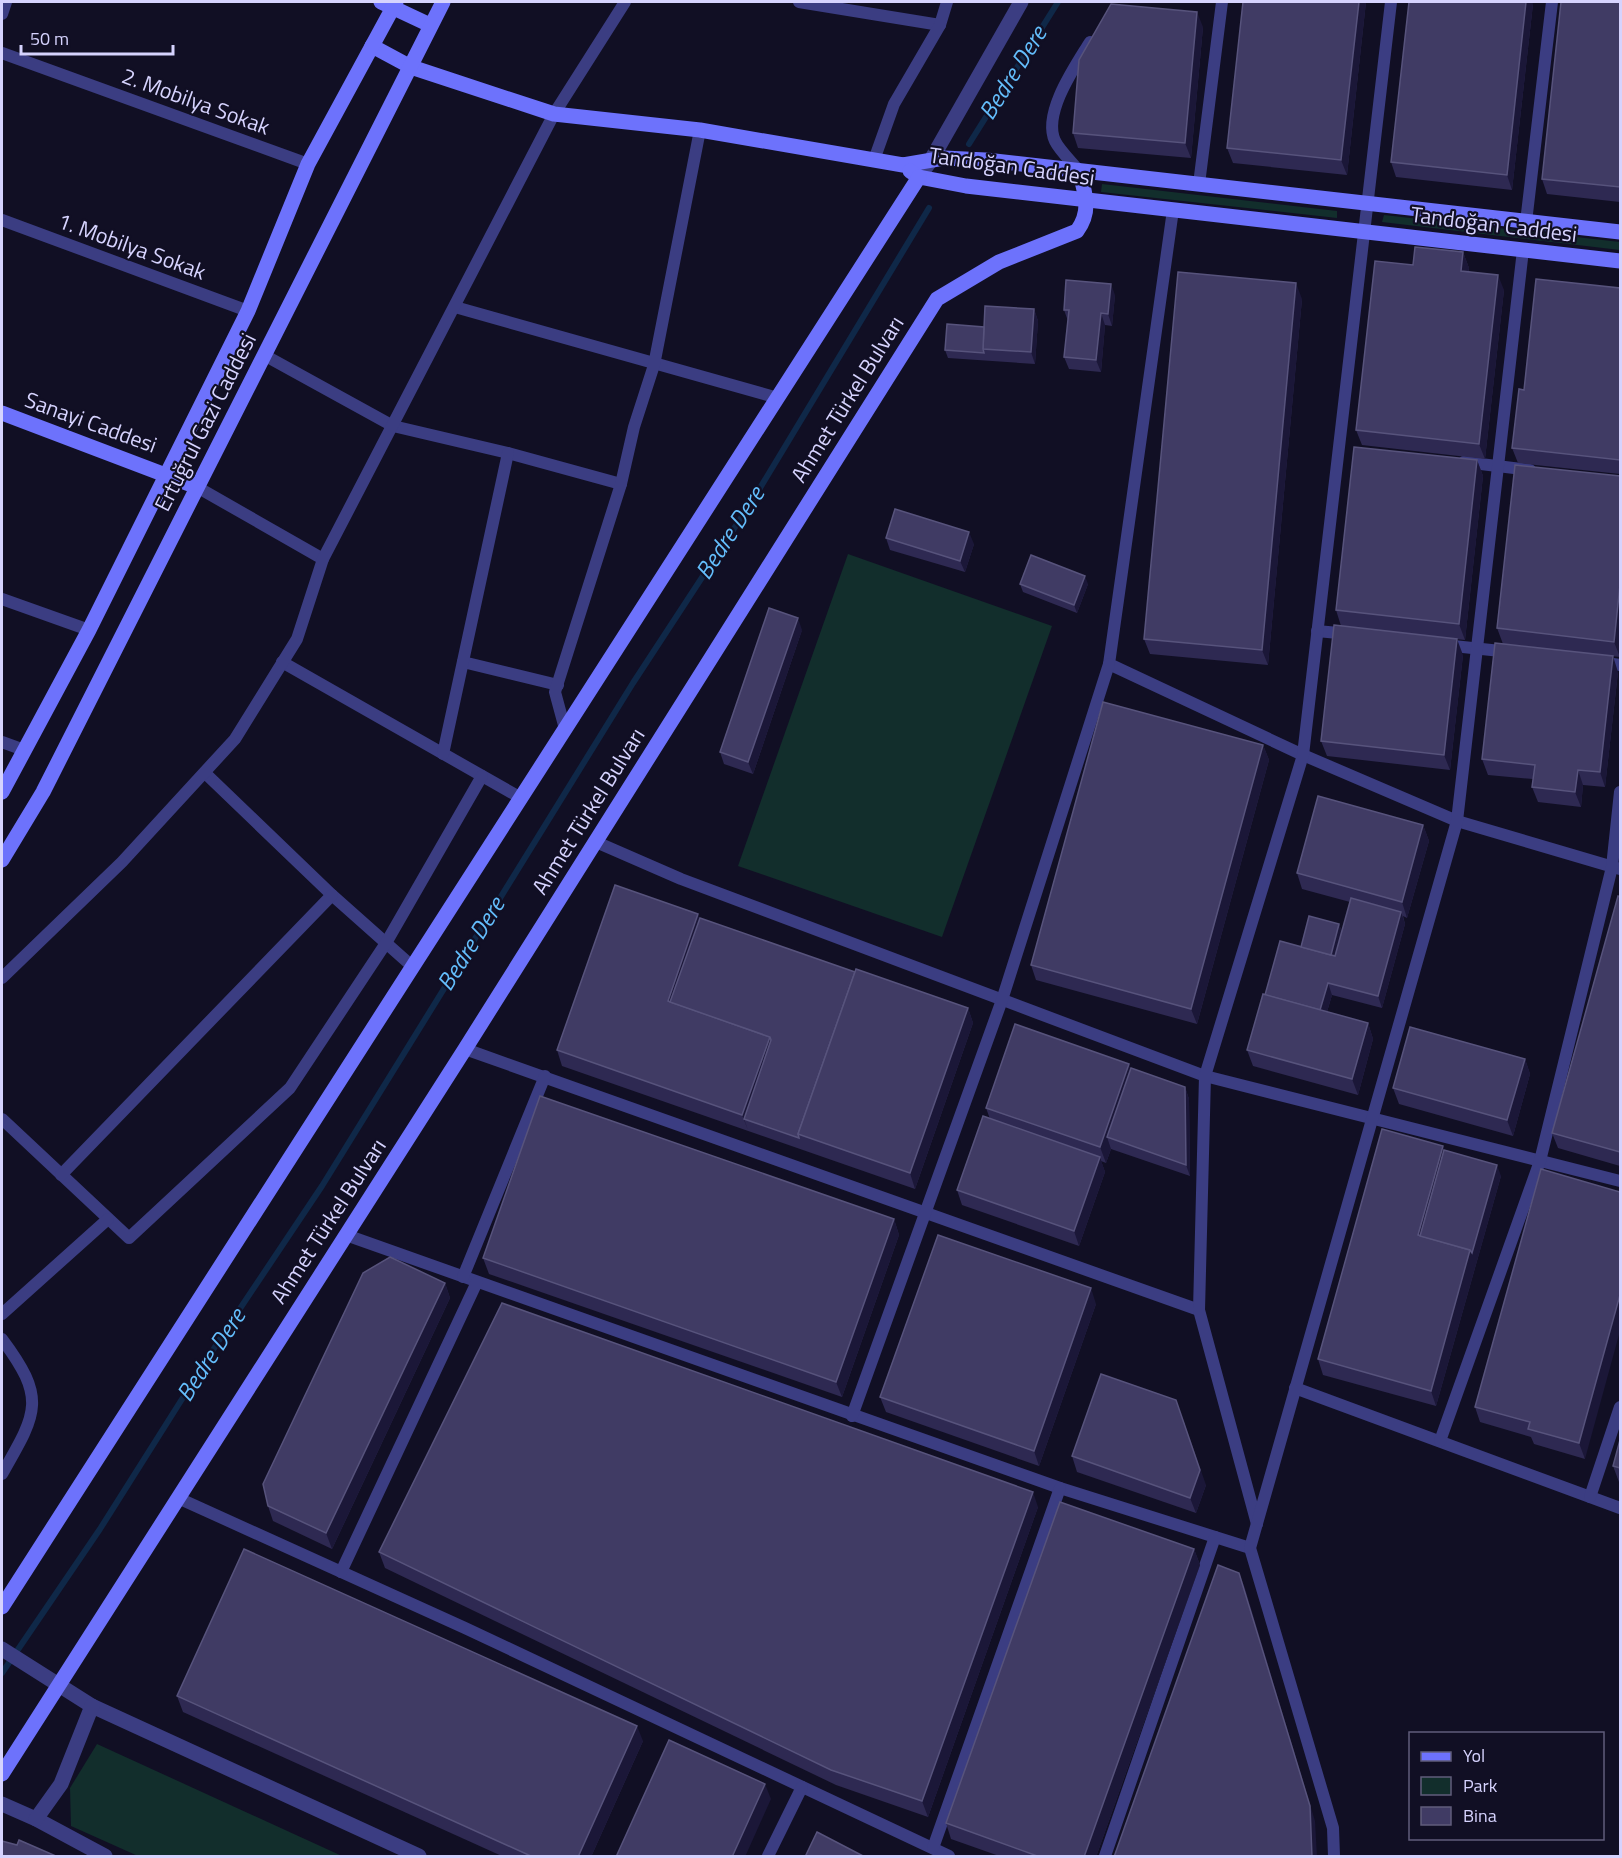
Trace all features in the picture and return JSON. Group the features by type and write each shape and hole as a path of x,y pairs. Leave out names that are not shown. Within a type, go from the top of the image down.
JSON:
{"street":[{"name":"Ertuğrul Gazi Caddesi","path":"2,860 43,792 443,2"},
{"path":"2,1607 931,160 1021,2"},
{"name":"Ertuğrul Gazi Caddesi","path":"2,792 89,630 165,473 248,311 308,164 372,46 390,3"},
{"path":"390,3 430,25"},
{"path":"372,46 411,67 554,114 700,130 903,165"},
{"name":"Tandoğan Caddesi","path":"903,165 944,158 986,160 1620,232"},
{"name":"Tandoğan Caddesi","path":"903,165 919,177 966,186 1620,261"},
{"path":"1078,171 1088,200"},
{"name":"Ahmet Türkel Bulvarı","path":"2,1774 465,1049 937,299 999,261 1077,231 1083,223 1088,200"},
{"name":"Sanayi Caddesi","path":"2,413 197,487"},
{"path":"2,1649 92,1706 419,1857"},
{"path":"36,1819 61,1784 92,1706"},
{"path":"2,1804 36,1819 105,1857"}],"lane":[{"path":"2,14 6,2"},
{"path":"2,978 122,861 235,740 297,639 323,559 554,114 625,2"},
{"path":"799,2 940,25"},
{"path":"874,160 894,104 940,25 947,2"},
{"path":"1199,184 1222,2"},
{"path":"1257,1524 1199,1310 1205,1076 1303,755 1317,631 1344,448 1364,231 1391,2"},
{"path":"1526,222 1552,2"},
{"path":"1078,171 1055,140 1053,115 1068,77 1098,30"},
{"name":"2. Mobilya Sokak","path":"2,53 308,164"},
{"path":"565,729 555,692 621,484 634,427 654,365 700,130"},
{"path":"852,1416 1002,1000 1109,664 1173,210"},
{"name":"1. Mobilya Sokak","path":"2,220 248,311"},
{"path":"1334,1857 1333,1828 1250,1548 1457,821 1523,250"},
{"path":"455,307 777,398"},
{"path":"264,355 393,426 508,453 621,484"},
{"path":"443,754 508,453"},
{"path":"1452,461 1542,471"},
{"path":"197,487 323,559"},
{"path":"2,599 89,630"},
{"path":"1317,631 1363,636"},
{"path":"1431,643 1521,654"},
{"path":"1587,661 1620,665"},
{"path":"282,662 521,798"},
{"path":"463,662 558,685"},
{"path":"1109,664 1303,755 1457,821 1616,868"},
{"path":"2,742 24,750"},
{"path":"205,772 332,895 413,967"},
{"path":"2,1119 129,1238 290,1088 386,943 482,776"},
{"path":"1440,1441 1540,1161 1616,868 1620,792"},
{"path":"596,842 681,879 1205,1076 1620,1181"},
{"path":"61,1175 332,895"},
{"path":"465,1049 926,1211 1199,1310"},
{"path":"463,1277 544,1076"},
{"path":"2,1314 108,1218"},
{"path":"346,1235 1059,1488 1250,1548"},
{"path":"341,1572 477,1282"},
{"path":"2,1339 31,1386 34,1400 29,1425 2,1474"},
{"path":"1296,1388 1620,1508"},
{"path":"1590,1497 1620,1407"},
{"path":"933,1848 1059,1488"},
{"path":"178,1498 949,1857"},
{"path":"1105,1857 1215,1537"},
{"path":"768,1857 802,1787"}],"green space":[{"path":"1102,184 1337,211 1337,218 1101,192"},
{"path":"1384,215 1620,242 1620,250 1382,222"},
{"path":"848,554 1052,626 942,937 738,866"},
{"path":"97,1744 342,1856 138,1856 71,1826 70,1788"}],"building":[{"path":"1243,2 1359,2 1341,160 1227,148"},
{"path":"1409,2 1526,2 1507,175 1391,162"},
{"path":"1561,2 1620,2 1620,187 1542,179"},
{"path":"1111,4 1197,12 1185,143 1073,133 1079,60"},
{"path":"1415,247 1463,252 1461,271 1498,275 1479,444 1356,430 1375,261 1413,265"},
{"path":"1178,272 1296,283 1262,650 1144,639"},
{"path":"1536,279 1620,288 1620,460 1512,448 1519,389 1524,390"},
{"path":"1066,280 1111,284 1108,314 1101,313 1096,360 1064,357 1069,310 1064,310"},
{"path":"985,306 1034,309 1031,352 983,349"},
{"path":"947,324 984,327 984,353 945,350"},
{"path":"1354,447 1477,460 1459,624 1336,610"},
{"path":"1515,465 1620,476 1620,585 1614,642 1497,628"},
{"path":"895,509 969,532 960,561 886,538"},
{"path":"1031,555 1085,576 1074,605 1020,584"},
{"path":"769,608 798,618 748,762 720,752"},
{"path":"1334,625 1457,639 1444,755 1321,741"},
{"path":"1495,643 1613,656 1600,772 1578,770 1575,792 1532,787 1535,765 1482,759"},
{"path":"1103,702 1263,745 1191,1009 1031,965"},
{"path":"1318,796 1423,825 1402,902 1297,873"},
{"path":"615,885 698,914 668,1001 770,1037 742,1115 557,1050"},
{"path":"1618,896 1620,897 1620,1152 1552,1133"},
{"path":"1351,898 1401,912 1378,996 1328,983 1320,1010 1265,995 1280,941 1335,956"},
{"path":"1309,916 1339,924 1331,955 1301,947"},
{"path":"700,918 855,972 798,1134 799,1138 744,1119 771,1040 770,1037 670,1002"},
{"path":"856,969 968,1008 910,1173 798,1134"},
{"path":"1263,994 1368,1023 1352,1079 1247,1050"},
{"path":"1015,1024 1129,1064 1100,1147 986,1108"},
{"path":"1410,1027 1525,1059 1507,1120 1393,1088"},
{"path":"1131,1068 1185,1087 1186,1165 1107,1137"},
{"path":"540,1096 894,1219 836,1382 483,1258"},
{"path":"983,1116 1100,1157 1074,1231 957,1190"},
{"path":"1382,1129 1443,1146 1418,1235 1470,1250 1431,1391 1318,1359"},
{"path":"1444,1150 1497,1165 1472,1253 1470,1250 1420,1236"},
{"path":"1541,1169 1620,1192 1620,1295 1579,1443 1528,1429 1530,1422 1475,1407"},
{"path":"938,1235 1091,1288 1034,1451 880,1397"},
{"path":"390,1257 445,1283 326,1533 268,1506 263,1484 363,1273"},
{"path":"502,1303 1033,1492 922,1801 831,1770 379,1552"},
{"path":"1101,1374 1176,1400 1200,1470 1190,1498 1072,1456"},
{"path":"1620,1440 1620,1468 1613,1466"},
{"path":"1060,1502 1194,1549 1084,1857 1040,1857 946,1823"},
{"path":"244,1549 637,1726 578,1857 533,1857 177,1696"},
{"path":"1218,1565 1239,1573 1310,1806 1312,1857 1114,1857"},
{"path":"669,1740 765,1784 732,1857 616,1857"},
{"path":"817,1832 865,1857 805,1857"},
{"path":"19,1840 58,1857 2,1857 2,1841 17,1845"}],"waterway":[{"name":"Bedre Dere","path":"969,144 1058,2"},
{"name":"Bedre Dere","path":"2,1673 100,1529 225,1331 322,1186 633,683 754,498 929,208"}]}
